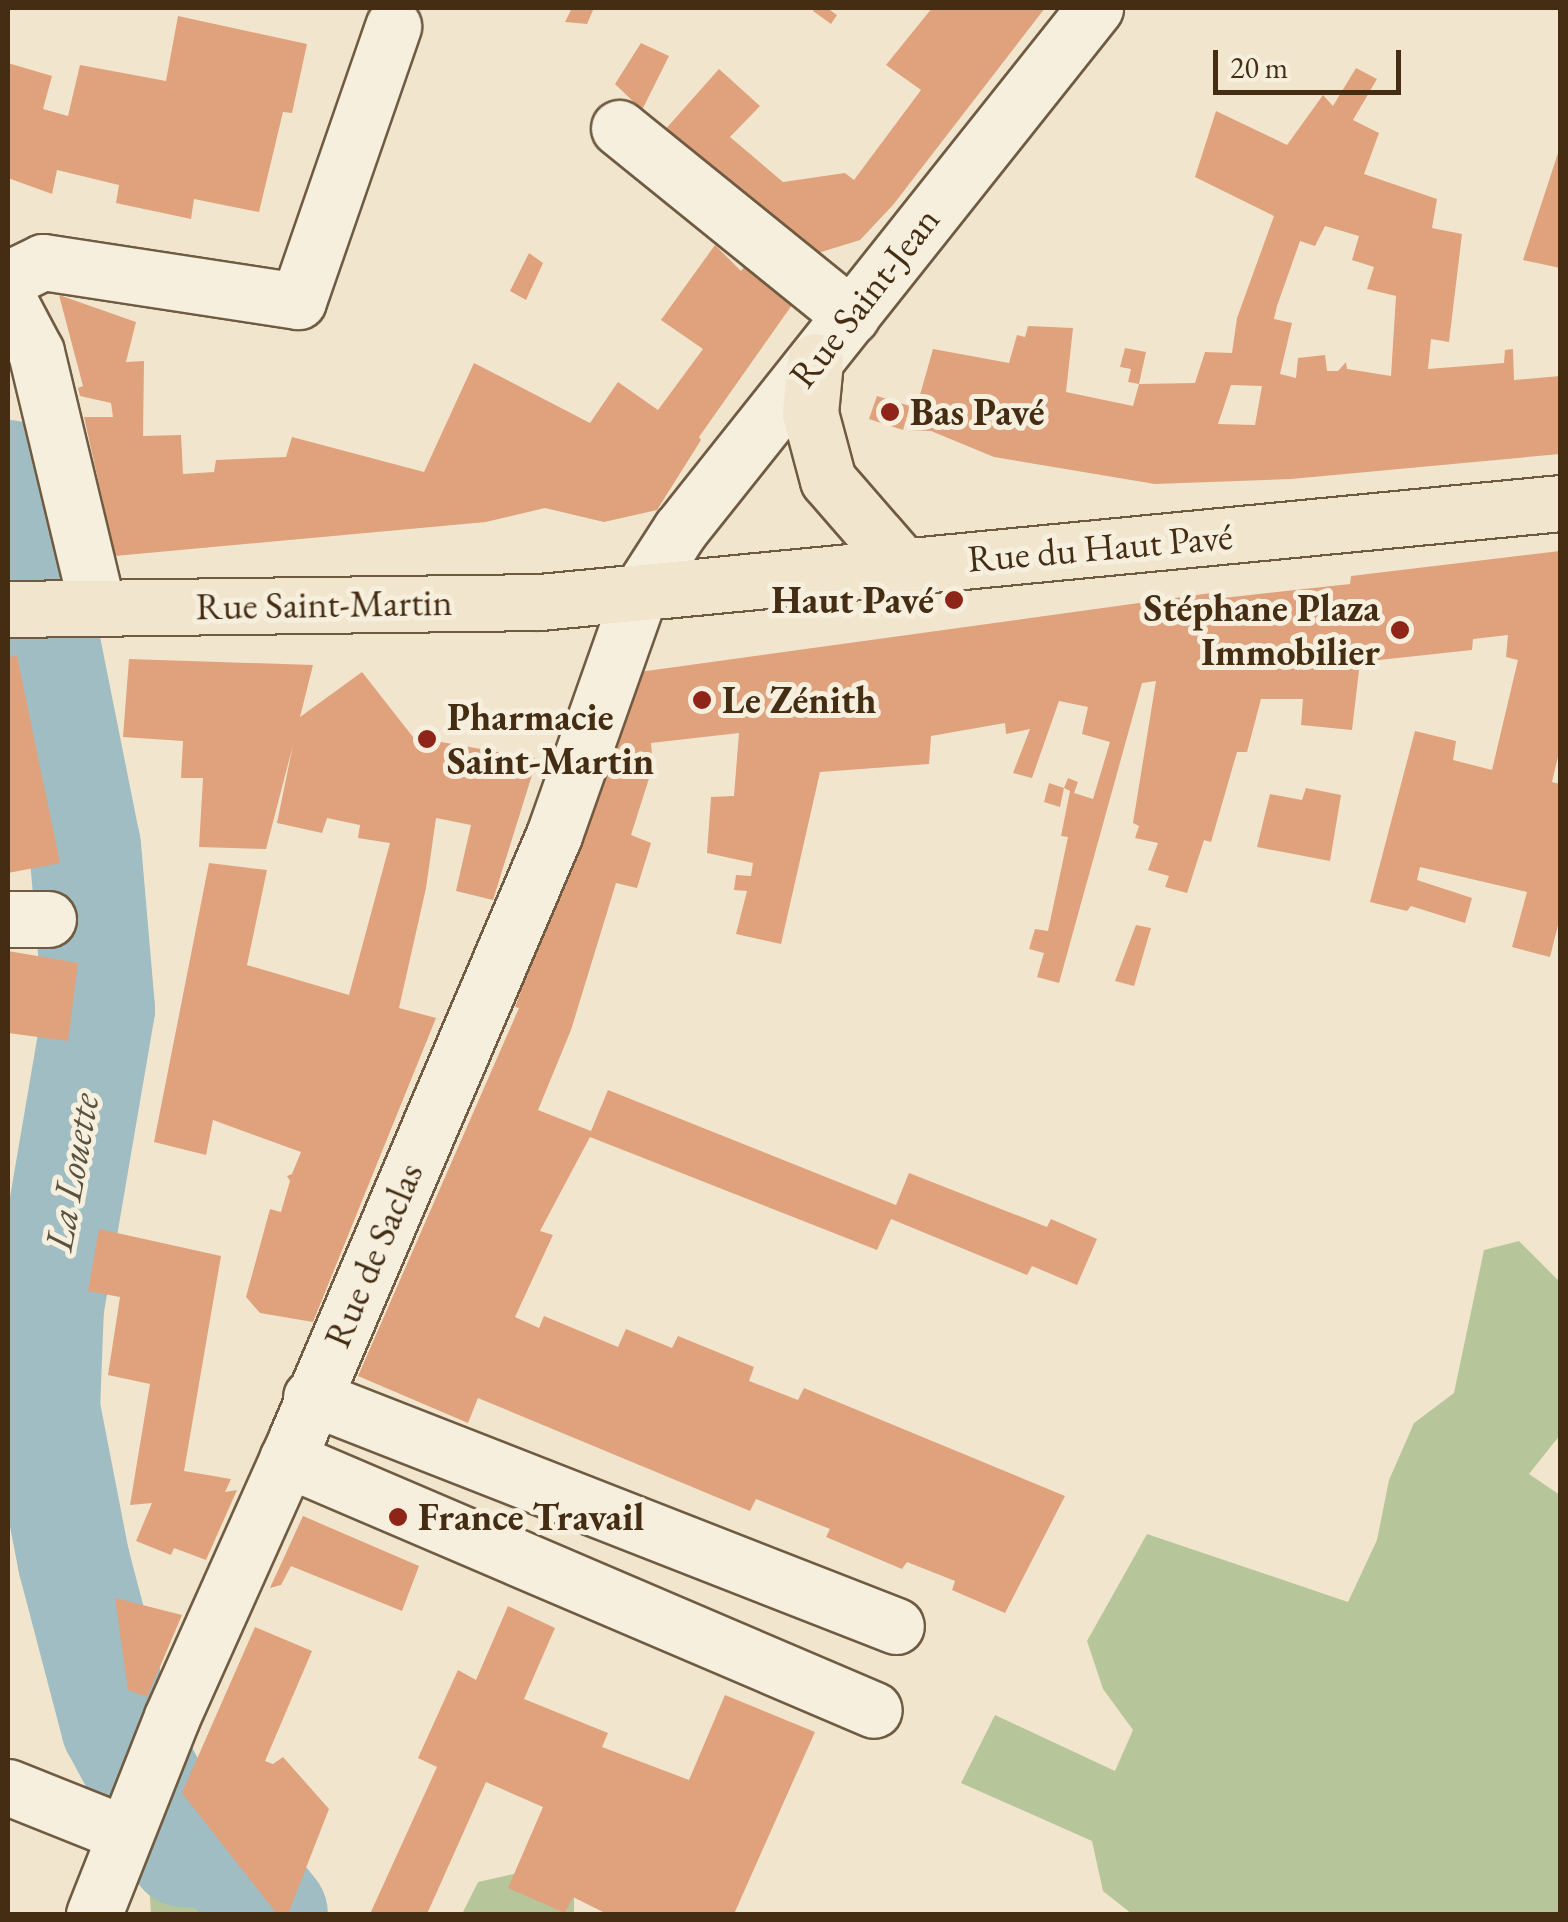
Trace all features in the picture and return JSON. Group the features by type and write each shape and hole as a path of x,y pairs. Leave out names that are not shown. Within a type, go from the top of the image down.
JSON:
{"main road":[{"path":"815,361 810,413 828,480 901,564"},
{"name":"Rue du Haut Pavé","path":"640,592 901,564 1048,556 1560,503"},
{"name":"Rue Saint-Martin","path":"8,609 540,602 640,592"}],"street":[{"name":"Rue Saint-Jean","path":"640,592 680,530 1095,8"},
{"path":"8,279 43,262 298,302 393,26"},
{"path":"619,128 851,316"},
{"path":"8,299 36,352 91,606"},
{"name":"Rue de Saclas","path":"94,1914 172,1717 554,835 640,592"},
{"path":"311,1398 896,1626"},
{"path":"287,1459 874,1710"},
{"path":"8,1787 125,1828"}],"green space":[{"path":"1519,1241 1560,1282 1560,1435 1529,1474 1560,1495 1560,1914 1132,1914 1103,1891 1092,1841 961,1783 995,1715 1115,1771 1133,1730 1103,1689 1087,1641 1147,1534 1348,1602 1377,1540 1389,1480 1414,1423 1454,1393 1484,1250"},
{"path":"182,1841 235,1883 265,1914 151,1914 148,1868"},
{"path":"531,1870 574,1895 574,1914 462,1914 478,1882"}],"building":[{"path":"572,8 594,8 587,24 565,22"},
{"path":"827,8 837,15 831,24 813,11"},
{"path":"932,8 1045,8 893,205 860,240 802,258 663,132 719,69 760,106 730,137 783,182 845,173 854,180 921,90 886,65"},
{"path":"178,16 307,44 292,113 283,112 259,212 194,199 191,219 116,203 119,185 57,170 52,194 8,178 8,63 52,76 43,109 68,116 80,65 166,81"},
{"path":"641,43 669,56 642,110 615,84"},
{"path":"1356,68 1377,79 1353,120 1379,133 1364,174 1437,199 1432,228 1462,234 1449,342 1431,339 1428,369 1504,363 1505,350 1513,349 1514,380 1560,376 1560,454 1291,479 1155,484 994,457 931,431 910,430 933,349 1009,363 1017,335 1025,337 1028,326 1073,328 1066,392 1133,406 1139,384 1195,383 1205,352 1232,353 1237,318 1274,216 1195,177 1216,111 1287,145 1323,95 1333,106","holes":["1325,226 1359,236 1352,260 1374,267 1367,289 1396,296 1391,376 1347,369 1346,362 1338,371 1327,371 1325,355 1298,358 1296,378 1280,374 1292,323 1274,319 1277,306 1300,241 1315,246","1231,385 1262,386 1255,425 1218,424"]},
{"path":"1560,147 1560,268 1523,260"},
{"path":"715,245 741,271 753,257 792,288 792,305 699,437 701,440 657,510 604,522 545,508 486,522 115,556 84,417 113,417 111,403 80,396 78,388 83,386 59,295 136,322 126,362 144,361 143,436 181,435 183,474 214,472 216,460 286,457 292,437 424,472 474,363 590,423 618,382 658,410 703,349 661,320"},
{"path":"529,253 543,263 526,300 510,291"},
{"path":"1125,348 1146,352 1139,384 1128,382 1131,369 1120,367"},
{"name":"Bas Pavé","path":"877,396 910,406 903,430 869,419"},
{"path":"1560,551 1560,748 1552,782 1560,784 1560,917 1550,957 1512,947 1527,892 1420,867 1417,880 1472,898 1465,923 1411,906 1407,911 1370,902 1415,731 1456,741 1453,760 1492,770 1518,660 1506,657 1508,635 1473,639 1472,650 1360,662 1352,730 1301,725 1303,699 1261,699 1247,752 1237,752 1211,842 1204,840 1187,893 1165,887 1169,876 1148,870 1158,843 1135,838 1139,826 1133,823 1156,681 1142,683 1059,983 1037,977 1044,953 1029,949 1035,929 1048,931 1068,837 1061,836 1070,791 1064,788 1068,778 1078,782 1074,793 1093,799 1110,742 1082,734 1088,707 1059,701 1032,778 1013,773 1030,729 1006,734 1005,723 931,736 929,764 820,772 781,944 736,934 747,891 734,890 736,875 751,876 753,863 707,853 711,797 734,796 739,733 651,743 653,766 631,835 651,843 637,888 616,883 571,1030 538,1110 591,1131 608,1090 896,1205 909,1173 1047,1227 1051,1219 1097,1239 1077,1285 1032,1266 1027,1275 891,1219 877,1250 590,1137 540,1231 553,1235 515,1317 539,1328 544,1316 618,1347 626,1329 672,1348 678,1336 754,1367 749,1381 798,1400 804,1388 1065,1496 1005,1613 952,1590 955,1581 907,1562 902,1569 826,1537 830,1529 756,1499 750,1511 478,1398 468,1423 358,1376 519,1008 515,1007 639,672 1211,593 1214,599 1350,584 1351,576"},
{"path":"17,656 60,863 8,873 8,657"},
{"path":"129,659 313,665 300,717 362,672 413,737 537,759 493,900 456,891 471,825 436,818 426,888 399,1008 436,1018 313,1322 260,1313 246,1297 270,1209 281,1212 290,1181 287,1176 292,1174 301,1152 213,1120 206,1155 154,1142 209,863 267,870 247,965 349,995 390,843 358,838 360,825 327,818 322,833 277,823 293,745 266,849 199,847 203,778 181,778 183,741 123,737"},
{"path":"1049,783 1064,788 1060,807 1044,802"},
{"path":"1306,788 1341,795 1330,861 1257,847 1270,794 1302,800"},
{"path":"1136,925 1151,928 1134,986 1115,981"},
{"path":"8,951 78,963 68,1041 8,1033"},
{"path":"99,1229 221,1256 184,1471 231,1479 225,1492 237,1490 206,1560 174,1548 171,1555 136,1541 152,1503 130,1505 150,1384 108,1375 120,1297 88,1291"},
{"path":"303,1516 419,1566 402,1611 291,1566 281,1585 270,1588"},
{"path":"115,1598 182,1615 147,1697 128,1690"},
{"path":"508,1606 555,1628 524,1699 608,1733 602,1747 689,1780 725,1695 815,1732 734,1914 607,1914 573,1897 565,1913 508,1888 543,1807 486,1782 427,1914 370,1914 437,1767 418,1758 458,1670 476,1680"},
{"path":"255,1627 312,1651 265,1761 273,1764 283,1757 329,1809 288,1914 277,1914 182,1793"}],"waterway":[{"name":"La Louette","path":"8,476 85,846 99,1009 48,1306 44,1408 74,1562 117,1726 184,1851 223,1853 272,1914"}],"place":[{"name":"Bas Pavé","path":"890,412"},
{"name":"Haut Pavé","path":"954,600"},
{"name":"Stéphane Plaza Immobilier","path":"1400,630"},
{"name":"Le Zénith","path":"702,700"},
{"name":"Pharmacie Saint-Martin","path":"427,739"},
{"name":"France Travail","path":"398,1517"}]}
